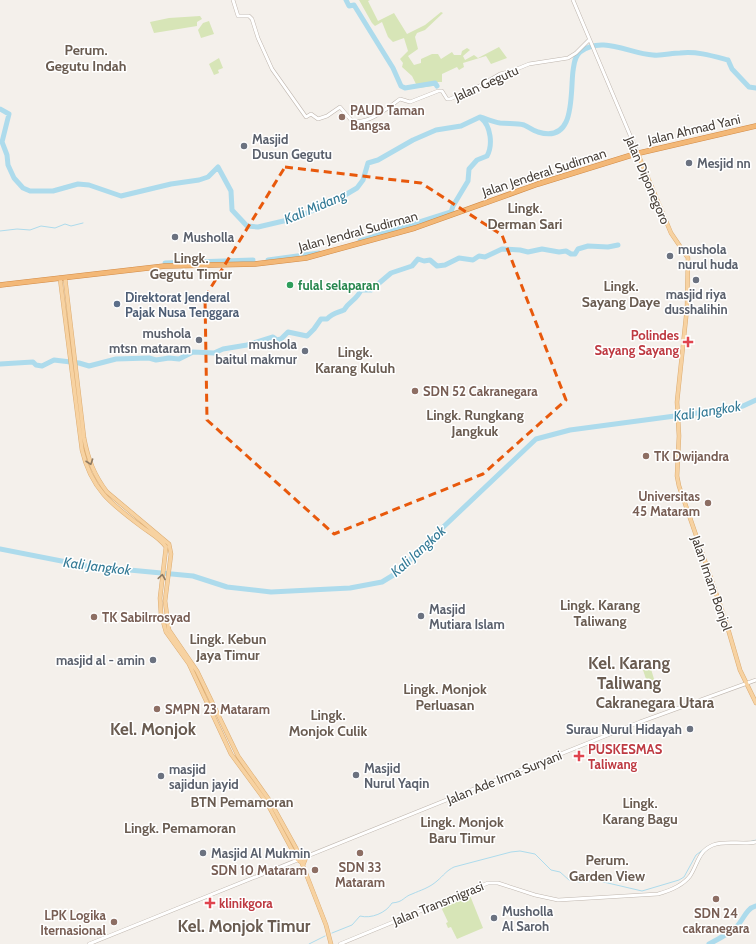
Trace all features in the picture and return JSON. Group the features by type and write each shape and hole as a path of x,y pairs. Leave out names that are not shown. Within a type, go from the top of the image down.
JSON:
{"highway":[{"name":"Jalan Ahmad Yani","path":"638,155 756,126"},
{"path":"727,134 756,129"},
{"name":"Jalan Jenderal Sudirman","path":"434,221 548,180 638,155"},
{"name":"Jalan Jendral Sudirman","path":"0,285 165,266 255,264 297,260 340,250 434,221"}],"main road":[{"name":"Jalan Diponegoro","path":"638,155 671,233 685,251 688,260 687,308 677,392 677,412"},
{"path":"63,278 82,450 89,474 101,493 110,502 164,545 166,550 160,591 161,614 166,632 185,658 203,689"},
{"path":"74,368 86,450 94,473 107,492 124,508 166,540 171,549 165,592 165,612 169,630 190,660 229,750 241,764 267,803 300,861 326,925 331,944"},
{"name":"Jalan Imam Bonjol","path":"677,412 679,423 678,486 746,683 756,704"},
{"path":"300,861 307,855"}],"street":[{"name":"Jalan Gegutu","path":"233,0 237,15 249,16 252,19 258,38 272,69 306,117 311,114 316,119 321,119 340,107 351,120 360,121 379,113 401,98 410,102 440,90 447,99 450,99 476,88 500,74 515,70 528,64 568,58 576,53 589,40"},
{"name":"Jalan Diponegoro","path":"573,0 638,155"},
{"name":"Jalan Ade Irma Suryani","path":"89,944 300,861 307,855 640,722 756,680"},
{"name":"Jalan Transmigrasi","path":"340,944 488,883 498,883 535,895 558,900 658,894 674,888 687,879 699,856 710,847 724,843 756,842"}],"highlighted area":[{"path":"285,167 421,183 502,235 566,400 483,474 334,534 207,420 205,297"}],"green space":[{"path":"359,0 370,0 368,1 378,21 394,13 407,34 425,25 441,12 443,13 425,30 417,33 415,37 418,49 408,56 414,65 421,63 421,59 432,54 438,54 441,59 452,52 454,55 461,55 462,51 467,48 470,50 463,56 465,60 474,55 478,58 499,47 507,58 491,64 486,56 463,63 464,67 459,70 457,67 442,74 442,82 436,82 433,86 418,88 412,76 402,67 403,63 400,59 408,51 404,38 393,42 388,37 382,22 375,26 372,23"},
{"path":"200,16 202,19 197,22 197,26 154,33 150,22 169,18"},
{"path":"209,21 214,34 201,38 198,30 203,23"},
{"path":"219,58 223,68 218,70 219,73 214,75 209,64"},
{"path":"651,669 657,689 650,691 643,670"},
{"path":"469,893 483,928 457,939 451,927 448,928 446,923 448,922 440,905"}],"waterway":[{"path":"346,0 349,6 354,5 393,68 401,86 405,88 435,83 437,86"},
{"name":"Kali Midang","path":"0,109 9,114 2,142 7,155 8,165 14,178 23,188 30,191 53,191 78,184 89,185 121,196 171,184 199,180 208,177 218,167 231,191 232,210 247,226 258,227 292,219 314,210 323,202 340,198 357,188 363,180 368,163 378,160 413,140 436,130 461,126 480,117 500,123 524,125 538,132 550,134 559,131 565,124 569,115 575,59 580,52 589,47 607,45 653,55 699,53 728,60 732,69 749,87 756,88"},
{"path":"360,241 451,212 468,181 469,169 477,160 487,156 489,152 489,131 481,118"},
{"path":"0,231 17,229 30,230 41,226 55,228 65,224 71,226 83,223"},
{"path":"0,364 33,362 36,365 42,366 54,360 79,363 89,366 116,359 179,359 193,352 214,353 223,349 247,345 273,337 277,340 281,339 288,332 307,336 321,319 327,319 333,314 344,310 361,290 371,290 391,273 412,266 418,259 424,261 430,260 437,266 445,265 459,258 473,260 479,256 485,257 502,249 528,252 542,249 559,252 566,251 571,254 575,254 578,249 588,246 608,247 618,245"},
{"path":"268,260 319,253"},
{"path":"165,263 253,260"},
{"name":"Kali Jangkok","path":"0,549 87,566 193,576 227,587 271,592 350,588 382,582 400,571 417,552 536,439 570,430 743,406 756,400"},
{"path":"749,842 756,840"},
{"path":"332,933 352,925 360,916 369,917 378,914 386,910 392,903 399,902 409,895 425,889 454,867 511,852 520,851 535,854 551,870 560,872 569,880 580,882 595,880 642,891 679,880 684,877 696,855 707,847"},
{"path":"709,944 733,930 747,912 752,907 756,906"},
{"path":"309,944 325,936"}],"place":[{"name":"PAUD Taman Bangsa","path":"342,117"},
{"name":"Masjid Dusun Gegutu","path":"244,146"},
{"name":"Mesjid nn","path":"689,163"},
{"name":"Musholla","path":"175,237"},
{"name":"mushola nurul huda","path":"670,256"},
{"name":"masjid riya dusshalihin","path":"696,280"},
{"name":"fulal selaparan","path":"290,285"},
{"name":"Direktorat Jenderal Pajak Nusa Tenggara","path":"117,304"},
{"name":"mushola mtsn mataram","path":"199,340"},
{"name":"Polindes Sayang Sayang","path":"688,342"},
{"name":"mushola baitul makmur","path":"305,351"},
{"name":"SDN 52 Cakranegara","path":"415,391"},
{"name":"TK Dwijandra","path":"646,456"},
{"name":"Universitas 45 Mataram","path":"708,503"},
{"name":"Masjid Mutiara Islam","path":"421,616"},
{"name":"TK Sabilrrosyad","path":"94,617"},
{"name":"masjid al - amin","path":"153,660"},
{"name":"SMPN 23 Mataram","path":"157,709"},
{"name":"Surau Nurul Hidayah","path":"690,729"},
{"name":"PUSKESMAS Taliwang","path":"579,756"},
{"name":"Masjid Nurul Yaqin","path":"356,775"},
{"name":"masjid sajidun jayid","path":"161,776"},
{"name":"Masjid Al Mukmin","path":"203,853"},
{"name":"SDN 33 Mataram","path":"360,853"},
{"name":"SDN 10 Mataram","path":"315,870"},
{"name":"SDN 24 cakranegara","path":"716,899"},
{"name":"klinikgora","path":"210,903"},
{"name":"Musholla Al Saroh","path":"494,918"},
{"name":"LPK Logika Iternasional","path":"114,922"}],"district":[{"name":"Perum. Gegutu Indah","path":"86,58"},
{"name":"Lingk. Derman Sari","path":"525,216"},
{"name":"Lingk. Gegutu Timur","path":"191,266"},
{"name":"Lingk. Sayang Daye","path":"621,294"},
{"name":"Lingk. Karang Kuluh","path":"355,360"},
{"name":"Lingk. Rungkang Jangkuk","path":"475,424"},
{"name":"Lingk. Karang Taliwang","path":"600,614"},
{"name":"Lingk. Kebun Jaya Timur","path":"228,648"},
{"name":"Kel. Karang Taliwang","path":"629,673"},
{"name":"Lingk. Monjok Perluasan","path":"445,698"},
{"name":"Cakranegara Utara","path":"655,703"},
{"name":"Lingk. Monjok Culik","path":"328,724"},
{"name":"Kel. Monjok","path":"153,729"},
{"name":"BTN Pemamoran","path":"242,802"},
{"name":"Lingk. Karang Bagu","path":"640,812"},
{"name":"Lingk. Pemamoran","path":"180,828"},
{"name":"Lingk. Monjok Baru Timur","path":"462,830"},
{"name":"Perum. Garden View","path":"607,868"},
{"name":"Kel. Monjok Timur","path":"244,926"}]}
